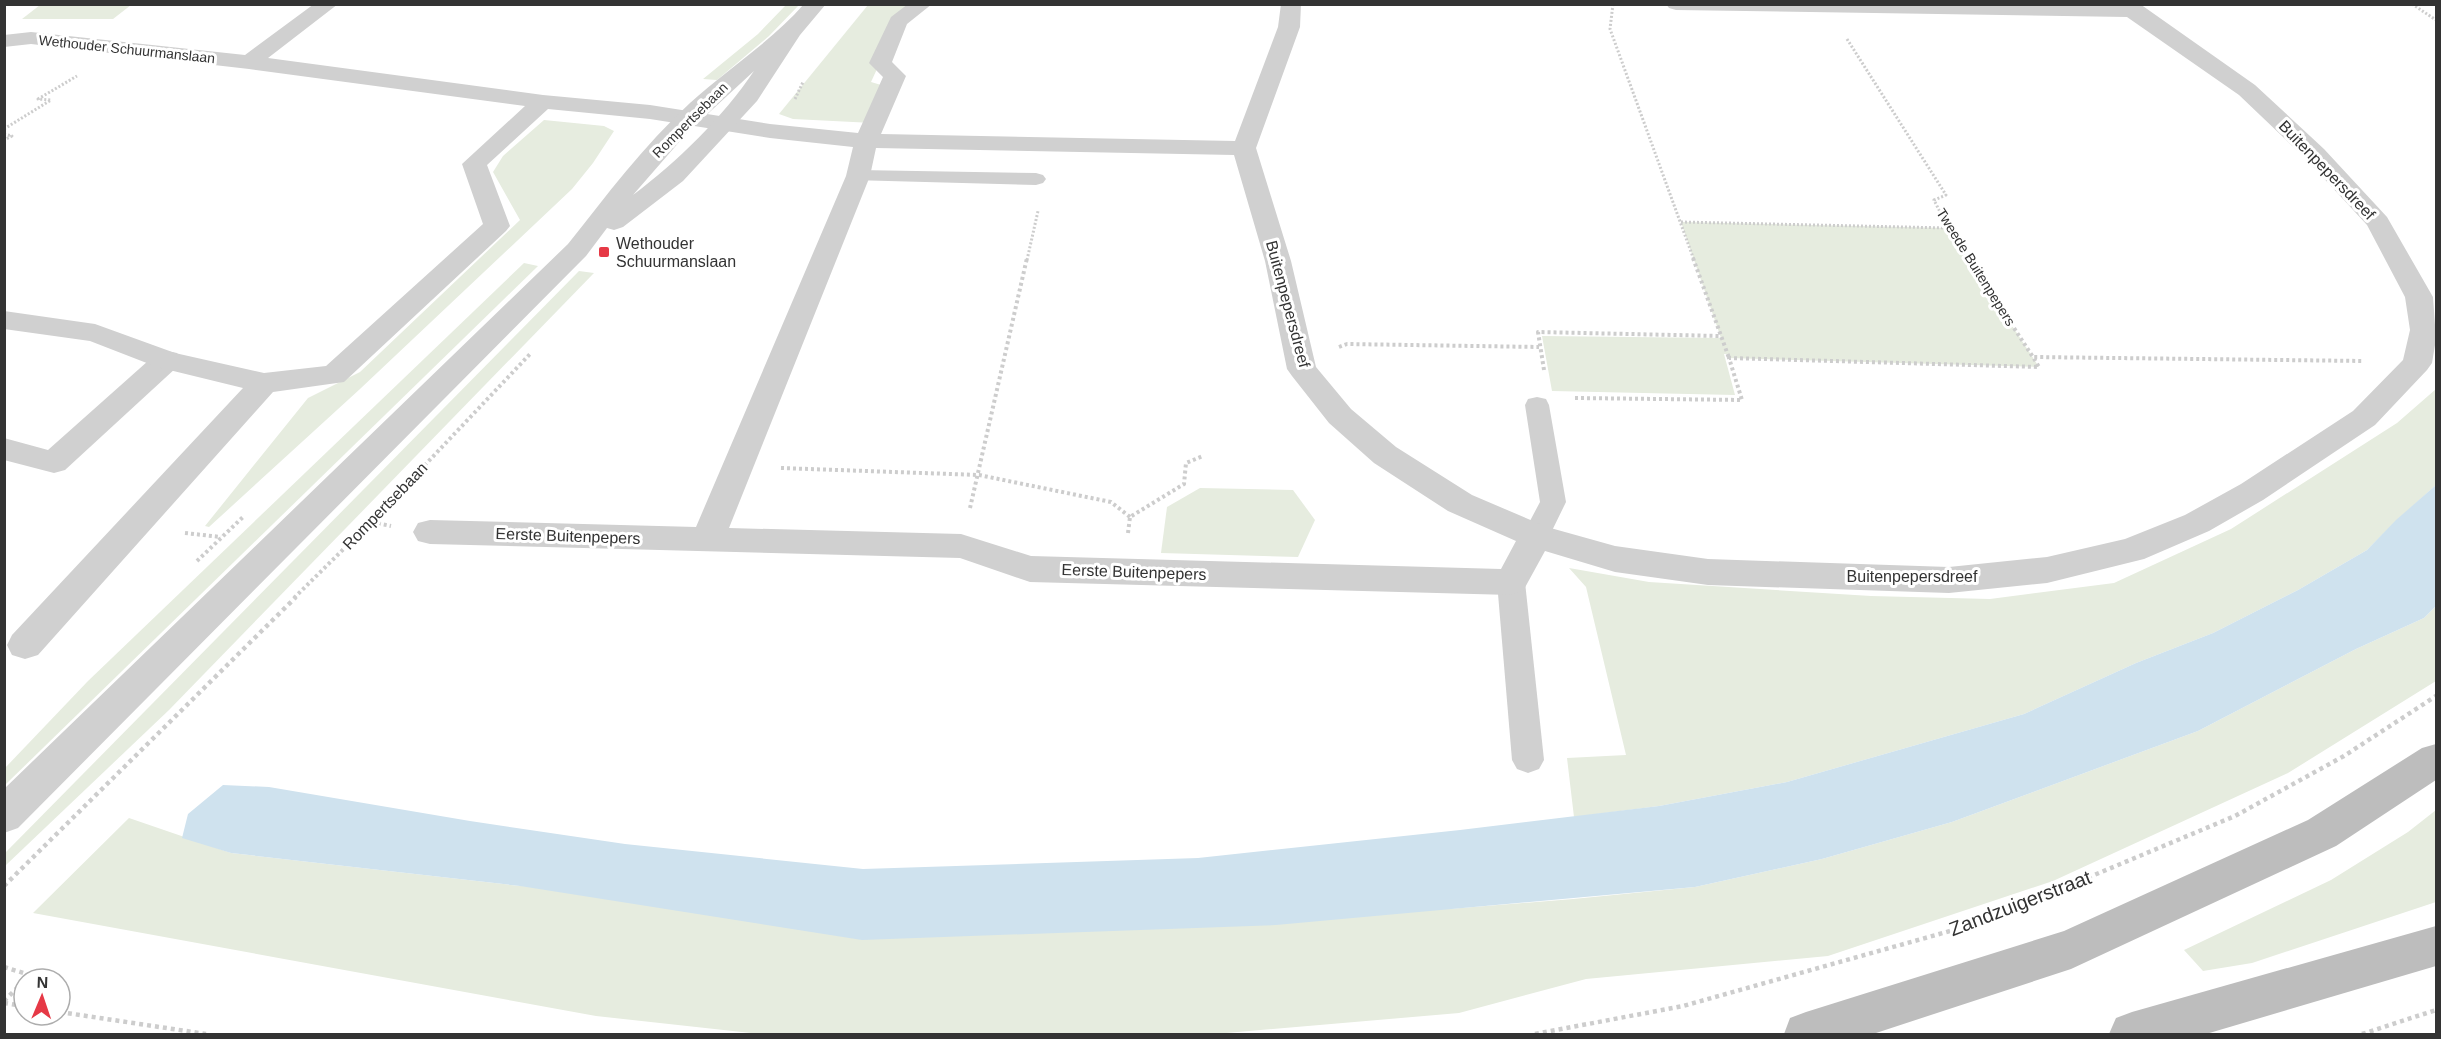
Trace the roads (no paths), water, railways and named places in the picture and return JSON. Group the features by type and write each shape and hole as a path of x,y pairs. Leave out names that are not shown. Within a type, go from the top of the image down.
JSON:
{"main road":[{"path":"1806,1035 2071,949 2322,833 2436,760"},
{"path":"2132,1035 2436,946"}],"street":[{"path":"249,62 328,4"},
{"name":"Rompertsebaan","path":"4,816 577,250 639,172 705,121 748,96 792,31 816,4"},
{"path":"707,540 858,176 866,141 895,76 880,63 898,21 922,4"},
{"path":"866,141 1244,148 1289,27 1291,4"},
{"path":"1676,4 2130,8"},
{"name":"Buitenpepersdreef","path":"1244,148 1278,261 1302,369 1340,416 1385,455 1460,502 1536,536 1615,559 1708,572 1949,580 2047,570 2132,550 2197,523 2252,492 2364,418 2417,363 2424,330 2419,297 2378,222 2315,154 2247,90 2130,8"},
{"name":"Rompertsebaan","path":"577,250 674,176 705,121 716,92 792,31"},
{"name":"Wethouder Schuurmanslaan","path":"4,41 31,38 249,62 543,102 705,121"},
{"path":"4,320 95,333 166,360 264,383 334,375 497,226 474,164 543,102"},
{"name":"Rompertsebaan","path":"705,121 770,131 866,141"},
{"path":"4,449 54,462 166,360"},
{"path":"25,645 264,383"},
{"name":"Eerste Buitenpepers","path":"430,532 961,546 1030,569 1511,582"},
{"path":"1511,582 1536,536"}],"lane":[{"path":"858,176 1036,179"},
{"path":"1536,536 1553,502 1543,401"},
{"path":"1511,582 1528,760"}],"water":[{"path":"2436,485 2436,606 2424,618 2356,649 2198,731 1952,822 1822,859 1695,887 1276,925 862,940 520,886 231,853 182,838 188,814 223,785 269,787 625,844 863,869 1198,858 1659,806 1787,782 2024,714 2136,663 2213,633 2298,590 2367,550 2396,520"}],"place":[{"name":"Wethouder Schuurmanslaan","path":"604,252"}]}
